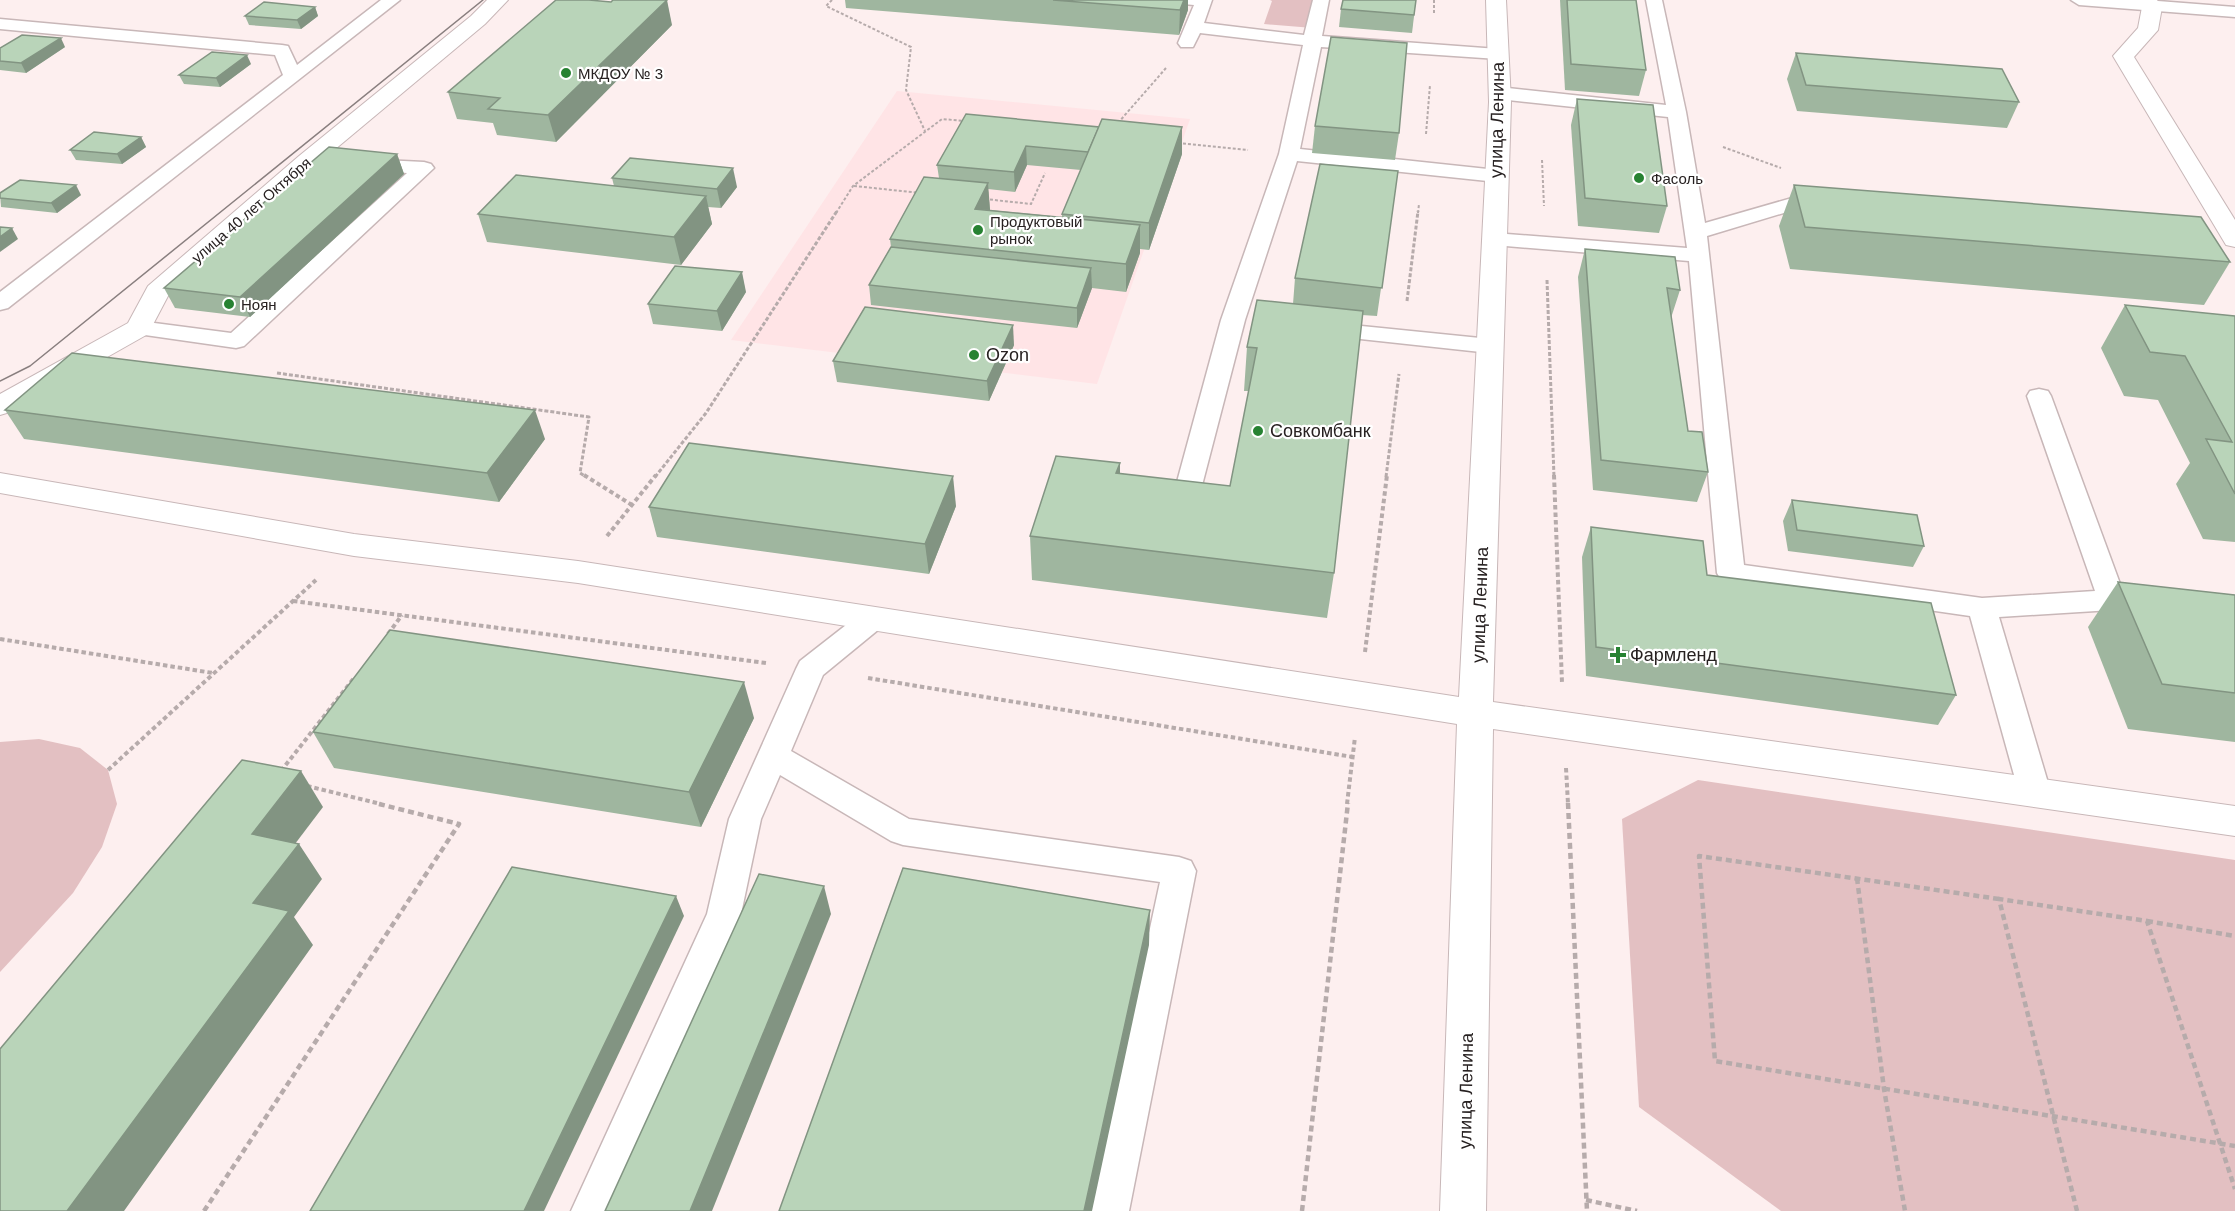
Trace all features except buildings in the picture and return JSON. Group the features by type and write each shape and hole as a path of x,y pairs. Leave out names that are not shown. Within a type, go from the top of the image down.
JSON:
{"street":[{"name":"улица 40 лет Октября","path":"139,328 157,292 307,161 478,20 498,0"},
{"name":"улица Ленина","path":"1463,1211 1475,713 1497,176 1499,93 1496,0"},
{"path":"2150,3 2148,30 2123,56 2235,240"},
{"path":"0,406 139,328"},
{"path":"0,483 354,545 578,572 1475,713 2235,821"}],"lane":[{"path":"0,303 392,0"},
{"path":"1186,45 1204,2 1189,0"},
{"path":"1187,493 1244,321 1289,154 1313,41 1313,28 1321,0"},
{"path":"1654,0 1679,122 1697,244 1731,573 1982,608 2112,600 2039,396"},
{"path":"2079,0 2150,3 2235,12"},
{"path":"0,24 282,50 292,77"},
{"path":"1193,27 1313,41 1498,54"},
{"path":"1499,93 1679,122"},
{"path":"1289,154 1497,176"},
{"path":"139,328 236,341 424,168 307,161"},
{"path":"1494,239 1545,243 1697,244 1841,189"},
{"path":"1301,327 1490,346"},
{"path":"1982,608 2035,793"},
{"path":"591,1211 724,914 745,819 811,669 874,618"},
{"path":"773,756 903,832 1179,871 1109,1211"}],"path":[{"path":"832,0 826,6 911,47 906,90 924,131"},
{"path":"1302,1211 1360,695 1423,168 1434,0"},
{"path":"1115,127 1186,45"},
{"path":"1540,98 1587,1211"},
{"path":"578,572 706,412 853,186 942,118 966,121"},
{"path":"1679,122 1841,189"},
{"path":"1176,143 1289,154"},
{"path":"984,199 1031,204 1045,173"},
{"path":"853,186 924,193"},
{"path":"277,373 589,417 580,472 632,504"},
{"path":"108,770 354,545"},
{"path":"381,642 402,615"},
{"path":"0,639 213,673"},
{"path":"276,778 360,669"},
{"path":"204,1211 459,824 299,784"},
{"path":"2235,936 2147,921 1700,856 1715,1061 2235,1146"},
{"path":"1857,878 1884,1089 1905,1211"},
{"path":"1999,899 2077,1211"},
{"path":"2147,921 2235,1190"},
{"path":"1586,1200 1636,1211"}],"shaded area":[{"path":"1270,0 1321,0 1313,28 1264,24 1272,1"},
{"name":"Продуктовый рынок","path":"897,91 1190,119 1097,384 731,340"},
{"path":"39,739 80,748 108,770 117,804 102,847 73,893 0,972 0,742"},
{"path":"1698,780 2235,860 2235,1211 1781,1211 1639,1107 1622,819"}],"tram line":[{"path":"0,381 30,366 483,0"}],"place":[{"name":"МКДОУ № 3","path":"566,73"},
{"name":"Фасоль","path":"1639,178"},
{"name":"Продуктовый рынок","path":"978,230"},
{"name":"Ноян","path":"229,304"},
{"name":"Ozon","path":"974,355"},
{"name":"Совкомбанк","path":"1258,431"},
{"name":"Фармленд","path":"1618,655"}]}
